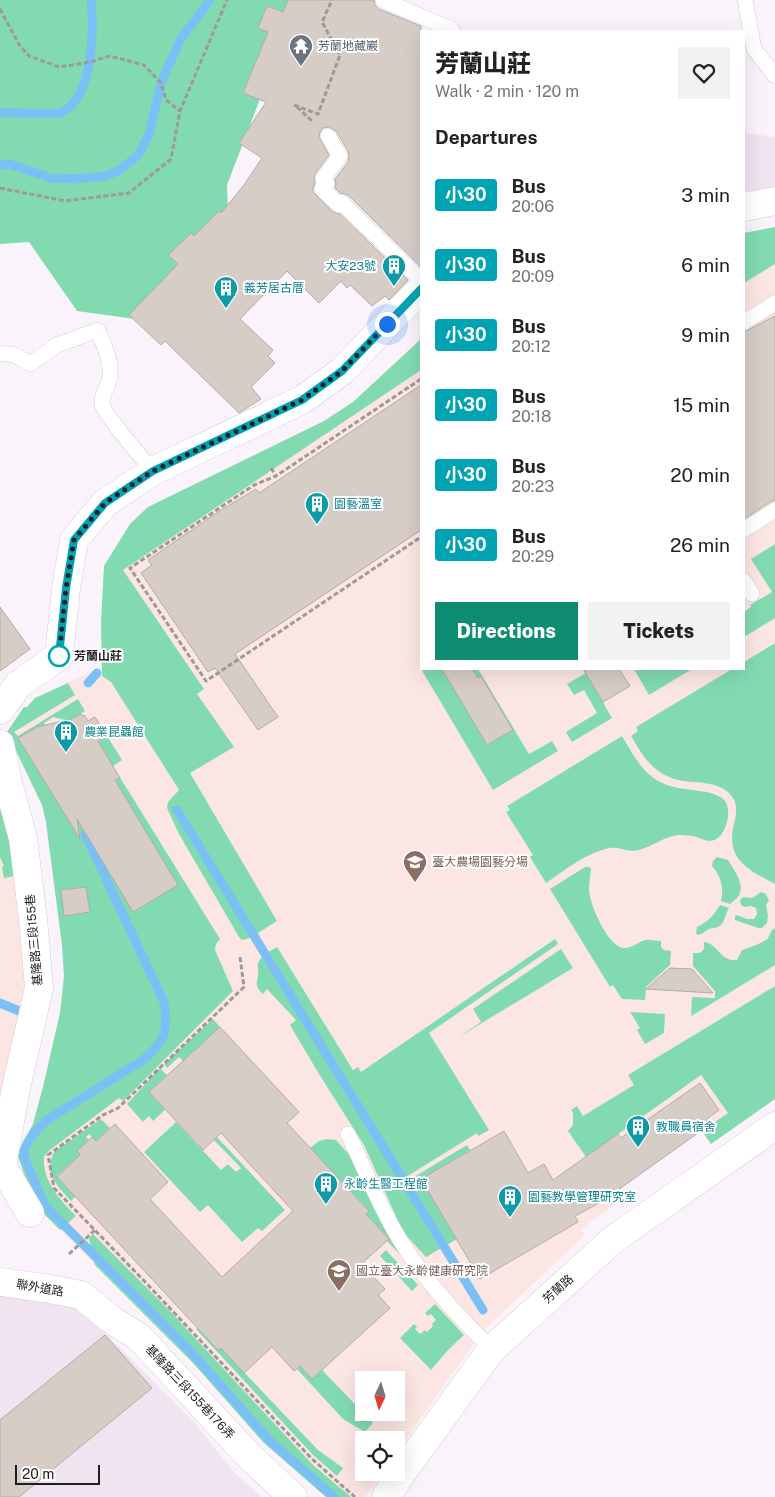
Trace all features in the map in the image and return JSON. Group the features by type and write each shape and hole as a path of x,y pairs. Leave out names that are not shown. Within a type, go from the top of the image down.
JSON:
{"street":[{"path":"745,207 775,201"},
{"path":"0,710 18,685 59,656 66,588 74,540 105,503 153,471 302,400 342,371 420,290"},
{"name":"基隆路三段155巷","path":"0,744 23,838 39,988 1,1165"},
{"name":"芳蘭路","path":"386,1497 492,1349 614,1239 775,1126"},
{"path":"1,1165 30,1213"},
{"name":"聯外道路","path":"0,1282 81,1295"},
{"name":"基隆路三段155巷176弄","path":"81,1295 112,1320 139,1337 247,1454 293,1497"}],"lane":[{"path":"383,0 452,30"},
{"path":"745,0 754,49 775,76"},
{"path":"328,136 340,156 323,179 327,183 322,189 339,205 341,202 420,279"},
{"path":"745,321 775,303"},
{"path":"0,353 15,355 30,364 57,345 98,330 111,365 110,380 102,398 102,405 153,471"},
{"path":"745,529 775,510"},
{"path":"348,1134 393,1227 421,1272 478,1337 492,1349"}],"path":[{"path":"0,188 65,201 129,193 171,159 180,111 227,0"},
{"path":"294,105 318,114 340,55 322,22 332,0"},
{"path":"0,9 20,46 29,56 59,67 90,62 110,56 144,65 161,83 166,100 180,111"},
{"path":"420,380 276,476 254,485 130,568 206,681 420,538"},
{"path":"271,468 276,476"},
{"path":"240,957 244,987 118,1108 103,1115 48,1155 54,1188 312,1459 355,1497"},
{"path":"70,1254 95,1230"}],"shaded area":[{"path":"745,130 747,133 775,137 775,187 745,195"},
{"name":"臺大農場園藝分場","path":"775,227 775,1086 701,1131 612,1194 617,1201 581,1229 585,1235 483,1331 405,1440 405,1431 355,1431 355,1481 377,1481 365,1497 326,1497 263,1442 193,1363 42,1212 17,1154 33,1124 43,1087 60,1013 64,976 62,945 46,822 42,805 7,732 24,707 27,707 35,698 93,671 102,676 101,622 104,566 130,524 148,507 324,421 353,402 420,340 420,670 745,670 745,233"},
{"path":"0,777 30,985 0,1122"},
{"path":"0,1272 86,1314 194,1422 233,1471 261,1497 0,1497"}],"green space":[{"path":"0,0 298,0 227,185 229,239 135,319 77,311 29,242 0,244"},
{"path":"775,227 775,264 745,282 745,233"},
{"path":"420,340 420,371 123,570 204,689 197,694 234,747 190,773 277,921 250,938 242,940 179,834 167,808 168,802 179,790 111,682 102,676 101,622 104,566 130,524 148,507 324,421 353,402"},
{"path":"775,544 775,618 745,636 745,611 751,607 750,605 772,592 751,559"},
{"path":"775,643 775,884 756,874 741,862 736,855 732,836 736,808 735,801 727,791 712,784 677,780 662,774 647,760 631,736 638,731 636,727 730,670 745,670 745,661"},
{"path":"422,670 479,670 529,754 552,741 558,751 493,790"},
{"path":"635,670 690,670 649,695"},
{"path":"586,673 612,718 572,742 566,732 597,713 584,690 574,695 567,684"},
{"path":"68,683 75,695 14,732 18,736 78,699 85,711 69,721 53,717 44,723 54,740 107,736 122,760 113,766 220,939 216,944 215,950 233,991 123,1101 119,1098 44,1156 44,1165 49,1182 58,1197 76,1216 60,1230 42,1212 28,1185 17,1154 33,1124 43,1087 60,1013 64,976 62,945 46,822 42,805 7,732 24,707 27,707 35,698"},
{"path":"622,736 640,765 646,772 662,783 672,787 709,793 722,798 728,807 728,814 722,833 711,841 693,836 678,835 639,850 609,848 600,850 576,862 546,883 530,857 533,855 506,812 510,810 507,806"},
{"path":"0,777 20,875 4,878 2,867 4,866 0,857"},
{"path":"717,857 728,860 740,881 739,895 730,904 721,901 721,882 712,866 713,861"},
{"path":"585,867 591,869 589,889 596,914 611,940 617,946 626,948 645,940 661,941 661,947 664,950 671,951 670,965 646,987 645,1000 622,999 613,985 610,987 550,889"},
{"path":"761,892 766,894 769,901 766,905 767,923 762,928 758,928 735,920 736,915 747,919 754,919 757,914 756,908 751,906 744,907 741,905 740,900 743,897 752,898"},
{"path":"720,905 729,908 722,924 698,935 696,933 697,927 710,918"},
{"path":"775,928 775,965 691,1016 692,997 715,998 715,991 693,966 693,953 700,953 704,949 704,942 709,943 727,958 737,960 742,950 766,940"},
{"path":"555,939 558,944 429,1033 489,1130 478,1136 477,1133 406,1177 409,1180 467,1145 470,1150 422,1179 457,1239 426,1257 403,1232 364,1145 290,1025 296,1020 267,989 263,994 257,987 259,960 277,947 353,1070 358,1067 361,1072"},
{"path":"561,949 573,968 457,1038 481,1022 473,1009"},
{"path":"775,986 775,1099 711,1144 702,1131 728,1113 701,1075 586,1157 568,1131 573,1125 573,1113 571,1110 577,1106 583,1116 634,1085 628,1075"},
{"path":"630,1012 665,1014 664,1033 645,1044 637,1030 640,1028"},
{"path":"213,1019 220,1027 183,1061 179,1057 167,1068 164,1064"},
{"path":"160,1068 167,1075 149,1092 165,1110 153,1121 149,1116 143,1122 127,1104"},
{"path":"101,1119 110,1128 96,1141 89,1134 86,1137 89,1140 77,1151 80,1155 57,1176 75,1197 71,1201 53,1178 50,1165 51,1158 55,1151"},
{"path":"176,1122 221,1170 228,1164 236,1172 241,1168 214,1140 217,1137 285,1210 262,1231 258,1228 242,1242 208,1205 200,1212 144,1152"},
{"path":"327,1139 336,1140 353,1159 412,1267 387,1241 389,1239 366,1214 369,1211 310,1148 319,1141"},
{"path":"93,1234 170,1311 312,1464 351,1497 326,1497 263,1442 193,1363 95,1265 89,1238"},
{"path":"386,1250 418,1285 412,1291 380,1256"},
{"path":"435,1304 464,1335 431,1370 400,1338 414,1324 417,1327 415,1329 420,1334 425,1330 427,1332 436,1320 431,1314 428,1316 425,1313"},
{"path":"198,1328 218,1350 221,1348 318,1450 343,1468 337,1476 313,1455 196,1329"},
{"path":"300,1366 312,1379 322,1370 355,1404 355,1421 371,1421 373,1423 366,1431 363,1431 343,1419 297,1369"}],"building":[{"path":"288,0 374,0 375,5 379,9 421,26 420,266 348,195 340,193 335,188 335,179 348,162 348,151 336,131 328,127 323,128 319,137 329,155 315,174 313,192 333,212 340,214 408,280 389,300 385,296 372,306 350,285 347,288 341,281 319,303 287,271 240,319 273,350 268,356 275,363 251,387 261,399 239,413 165,341 161,345 129,315 178,264 168,255 191,233 194,236 219,211 221,213 244,185 262,158 239,143 266,102 243,93 268,32 258,28 267,6 283,12"},
{"path":"775,316 775,500 745,518 745,331"},
{"name":"園藝溫室","path":"420,386 420,531 235,654 278,717 258,730 215,668 208,672 141,573 152,565 148,560 218,512 256,489 259,493"},
{"path":"0,607 30,649 0,671"},
{"path":"443,670 473,670 478,678 481,676 513,730 487,745"},
{"path":"584,670 620,670 630,686 603,702"},
{"path":"81,714 88,721 95,717 107,736 98,741 120,778 115,780 178,885 133,912 77,819 80,839 18,738 37,727 71,719"},
{"path":"86,887 90,912 64,916 61,890"},
{"path":"670,968 692,969 713,993 646,989"},
{"name":"永齡生醫工程館","path":"220,1027 299,1112 287,1123 369,1211 366,1214 389,1239 361,1264 385,1289 378,1295 390,1308 312,1379 300,1366 294,1371 272,1347 244,1373 221,1348 218,1350 57,1177 80,1155 77,1151 92,1137 96,1141 115,1124 168,1182 150,1199 222,1277 293,1211 221,1133 203,1150 149,1092"},
{"path":"700,1083 719,1110 708,1118 712,1123 601,1202 575,1216 578,1222 480,1279 421,1179 504,1131 528,1173 544,1164 553,1180 618,1134 621,1138"},
{"path":"105,1335 152,1388 19,1497 0,1497 0,1420"}],"waterway":[{"path":"0,113 58,113 73,104 86,77 90,61 92,44 91,0"},
{"path":"0,165 9,164 51,178 75,179 105,176 120,170 138,155 149,135 161,83 180,40 210,0"},
{"path":"88,683 97,673"},
{"path":"177,810 483,1310"},
{"path":"85,834 164,1002 166,1021 164,1035 157,1047 143,1060 47,1120 28,1141 24,1157 44,1203 51,1212 192,1353 269,1440 334,1497"},
{"path":"0,1003 26,1014"}],"bus line":[{"name":"小30","path":"59,656 66,588 74,540 105,503 153,471 302,400 342,371 420,290"}],"place":[{"name":"芳蘭地藏巖","path":"301,67"},
{"name":"大安23號","path":"394,287"},
{"name":"義芳居古厝","path":"226,309"},
{"name":"園藝溫室","path":"317,525"},
{"name":"芳蘭山莊","path":"59,656"},
{"name":"農業昆蟲館","path":"66,753"},
{"name":"臺大農場園藝分場","path":"415,883"},
{"name":"教職員宿舍","path":"638,1148"},
{"name":"永齡生醫工程館","path":"326,1205"},
{"name":"園藝教學管理研究室","path":"510,1218"},
{"name":"國立臺大永齡健康研究院","path":"339,1292"}],"route":[{"path":"59,656 66,588 74,540 105,503 153,471 302,400 342,371 387,324"}]}
